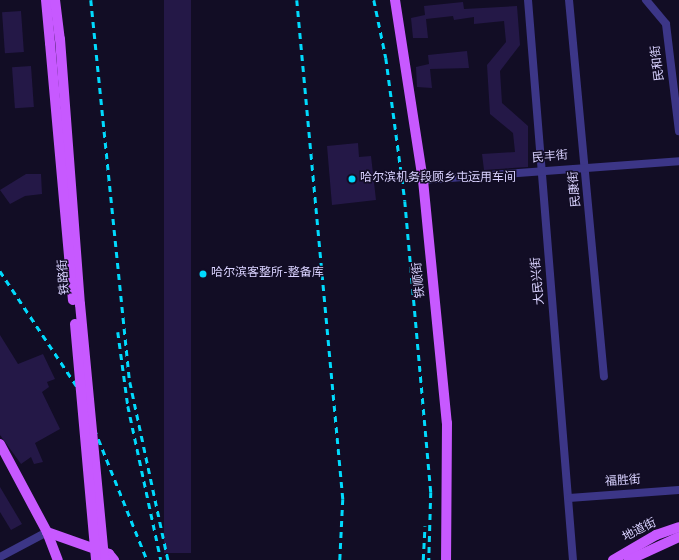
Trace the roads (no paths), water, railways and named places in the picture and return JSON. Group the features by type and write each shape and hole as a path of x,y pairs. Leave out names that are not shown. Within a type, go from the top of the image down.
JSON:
{"main road":[{"name":"铁路街","path":"46,0 55,41"},
{"name":"铁路街","path":"55,0 55,41 104,560"},
{"name":"铁顺街","path":"395,0 423,180 446,423 446,560"},
{"path":"55,41 96,560"},
{"path":"0,444 47,532 58,560"},
{"name":"地道街","path":"613,560 656,535 679,527"},
{"path":"47,532 109,554 114,560"},
{"path":"629,560 679,537"}],"street":[{"name":"大民兴街","path":"528,0 573,560"},
{"name":"民康街","path":"569,0 586,167 604,376"},
{"name":"民和街","path":"646,0 666,24 679,131"},
{"name":"民丰街","path":"423,180 679,161"},
{"name":"福胜街","path":"569,498 679,490"},
{"path":"0,557 47,532"}],"railway":[{"path":"91,0 130,382 168,560"},
{"path":"297,0 343,499 340,560"},
{"path":"374,0 386,58 405,201 431,492 429,560"},
{"path":"0,271 78,388 147,560"},
{"path":"118,332 128,406 161,560"},
{"path":"423,560 425,526"}],"place":[{"name":"哈尔滨机务段顾乡屯运用车间","path":"352,179"},
{"name":"哈尔滨客整所-整备库","path":"203,274"}]}
